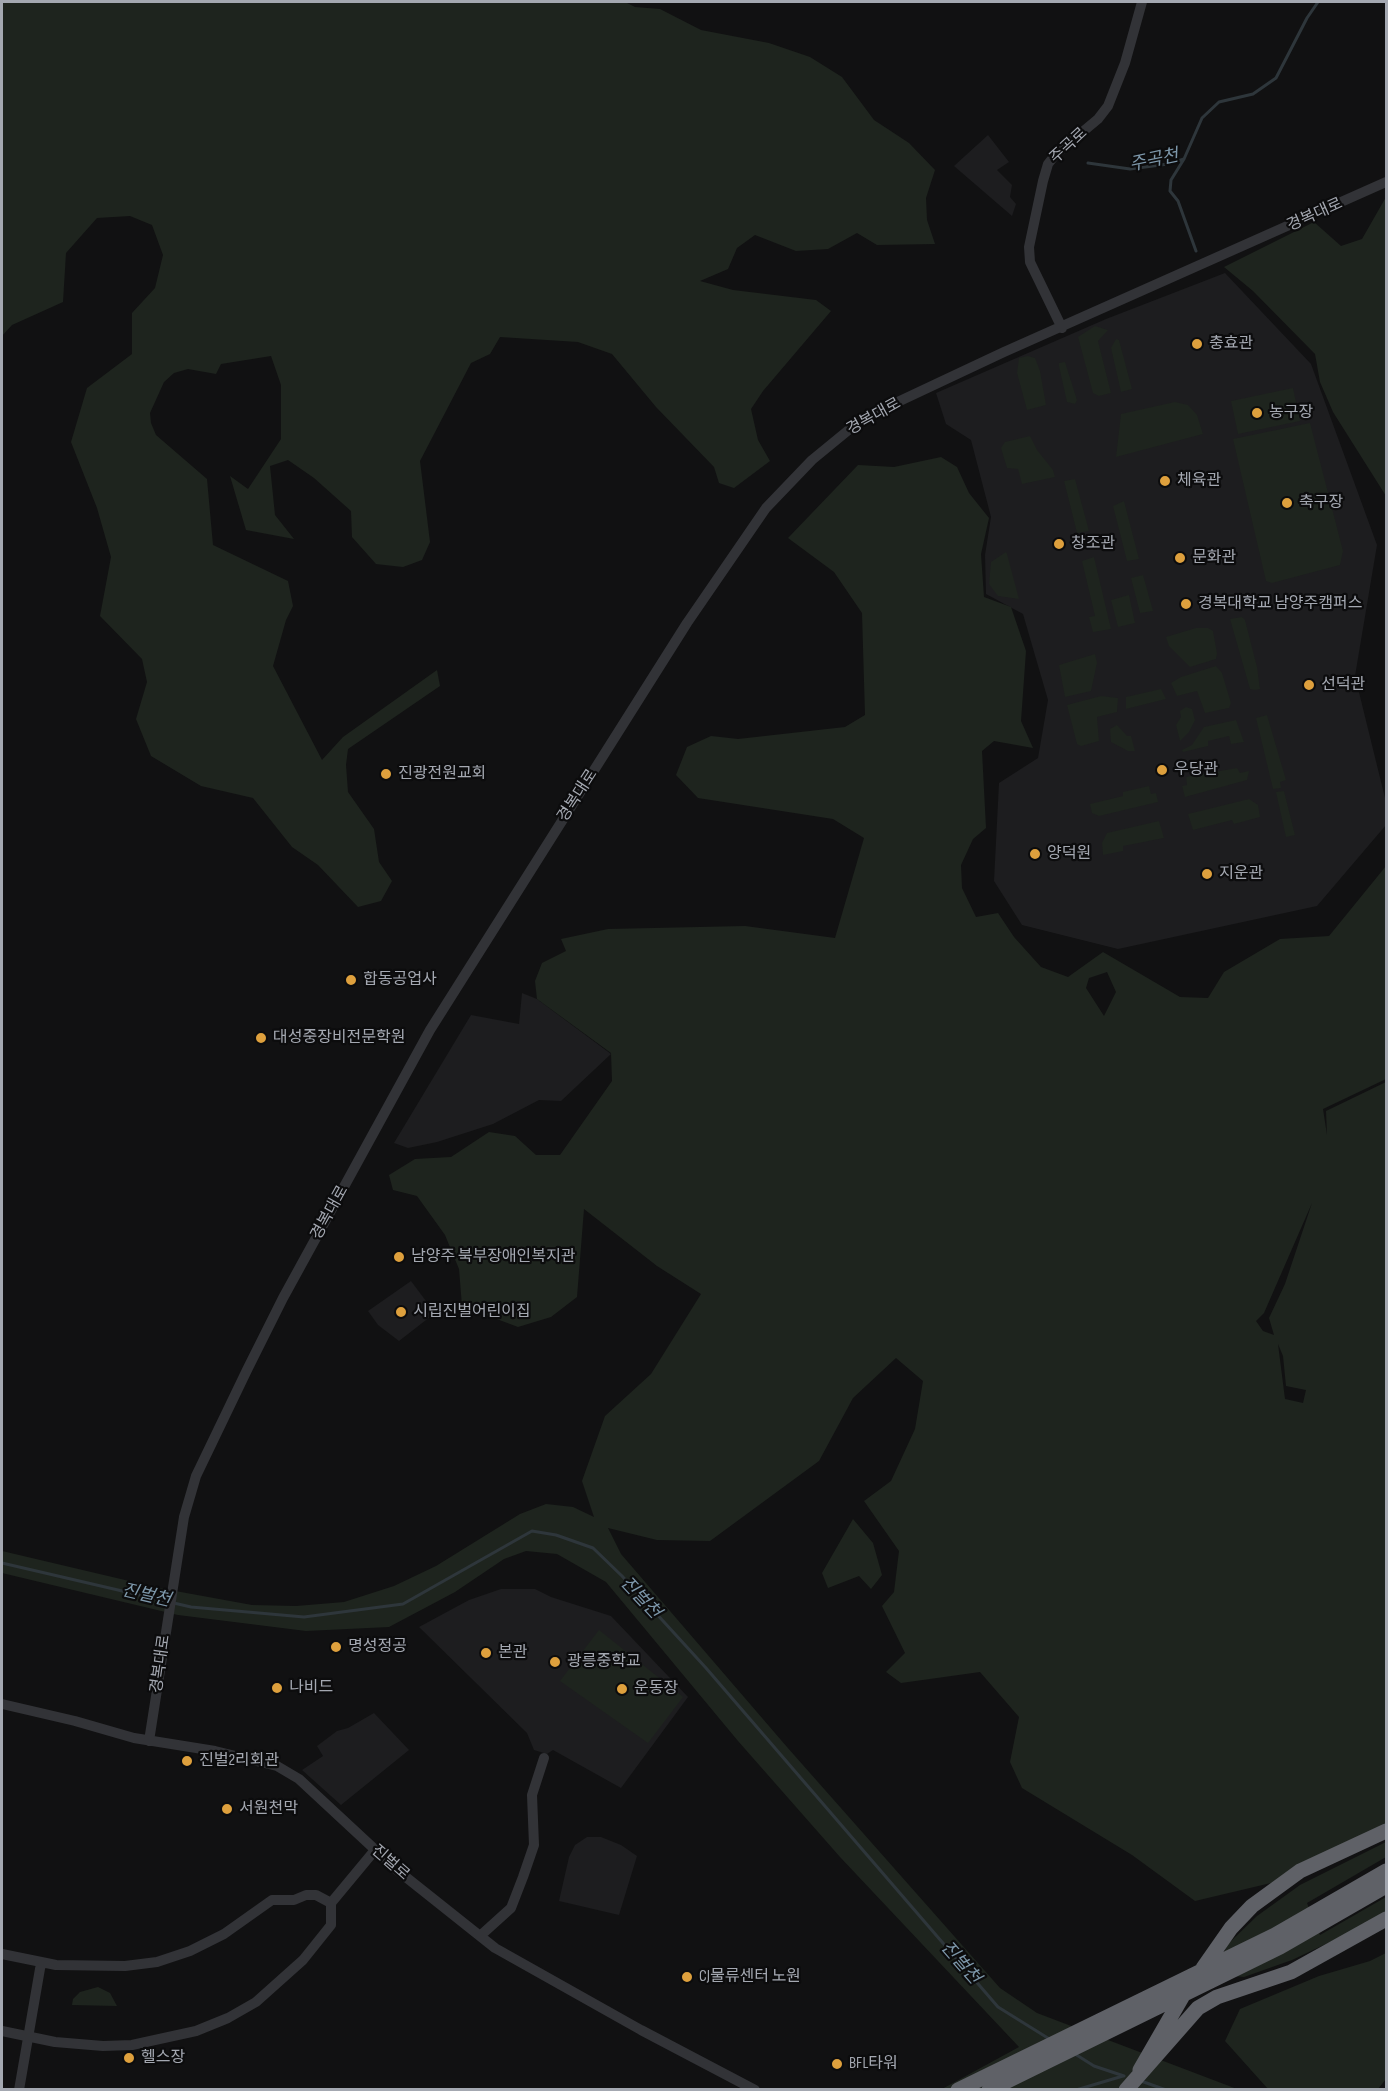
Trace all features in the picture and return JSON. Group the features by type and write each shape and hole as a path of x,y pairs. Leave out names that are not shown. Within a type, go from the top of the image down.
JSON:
{"highway":[{"path":"1126,2090 1183,1995 1231,1928 1252,1906 1300,1871 1386,1831"},
{"path":"958,2090 1277,1941 1386,1871"},
{"path":"989,2090 1386,1886"},
{"path":"1140,2070 1198,2008 1217,1997 1291,1972 1386,1919"}],"street":[{"name":"주곡로","path":"1062,328 1030,262 1029,247 1043,181 1048,165 1056,153 1098,119 1108,106 1125,63 1142,2"},
{"name":"경복대로","path":"149,1741 184,1517 196,1476 283,1298 419,1050 687,623 766,508 812,460 870,415 1004,352 1386,182"},
{"name":"진벌로","path":"2,1704 149,1741 215,1751 277,1766 299,1779 375,1850 480,1936 537,1974 755,2090"},
{"path":"480,1936 510,1908 523,1877 534,1845 531,1796 544,1758"},
{"path":"2,2031 75,2044 132,2045 196,2031 228,2018 256,2002 303,1960 331,1924 332,1903 375,1850"},
{"path":"2,1954 41,1963 96,1966 157,1962 190,1951 224,1934 272,1900 294,1900 306,1895 316,1895 332,1903"},
{"path":"19,2090 41,1963"}],"shaded area":[{"path":"2,2 625,2 635,7 660,9 701,30 769,43 810,57 842,77 874,120 909,143 935,170 926,198 927,220 935,244 877,245 857,233 828,249 796,251 755,235 737,248 728,269 700,281 733,290 816,300 831,311 763,391 751,409 758,440 770,461 734,488 719,483 714,467 656,407 612,354 578,342 500,337 490,354 471,363 420,461 430,542 422,560 403,567 376,564 352,537 351,511 314,478 288,460 270,466 275,515 294,539 246,530 230,476 248,489 281,439 281,385 271,356 221,364 216,374 188,369 174,373 164,382 150,413 151,423 156,435 207,479 213,545 288,581 293,606 286,620 273,666 322,760 343,737 437,670 440,686 348,749 346,765 348,792 374,829 379,862 392,881 381,901 358,907 318,865 292,847 253,798 201,786 151,756 136,719 147,682 142,659 100,616 111,557 97,508 71,442 87,388 132,354 132,313 155,288 163,255 152,225 130,216 97,218 66,253 63,302 12,325 2,336"},
{"path":"988,135 1009,162 997,170 1012,185 1010,197 1016,204 1012,216 954,166"},
{"path":"1386,197 1386,496 1333,412 1320,382 1315,354 1253,291 1224,267 1314,222 1341,246 1362,239"},
{"name":"경복대학교 남양주캠퍼스","path":"1225,273 1311,364 1377,545 1355,676 1386,802 1386,825 1317,906 1118,949 1022,925 994,881 999,783 1038,758 1048,700 1023,614 986,594 985,555 991,517 971,440 946,424 936,393 1106,319"},
{"path":"1095,326 1108,330 1098,341 1111,393 1099,396 1093,393 1078,337"},
{"path":"1116,339 1119,340 1132,389 1121,392 1111,348"},
{"path":"1028,356 1035,358 1040,371 1046,405 1027,410 1017,373 1019,358"},
{"path":"1065,362 1077,400 1075,404 1067,402 1059,366 1059,363"},
{"name":"농구장","path":"1293,388 1300,421 1238,434 1231,401"},
{"path":"1175,402 1188,405 1197,415 1203,434 1116,457 1121,414"},
{"name":"축구장","path":"1310,423 1343,551 1340,565 1272,583 1266,581 1233,439"},
{"path":"1030,436 1037,450 1053,470 1055,477 1022,484 1018,469 1007,468 1001,448 1005,442"},
{"path":"941,457 957,467 969,493 989,518 981,554 984,597 1011,607 1026,651 1021,721 1033,748 994,741 982,751 986,828 973,839 961,865 962,888 976,917 998,913 1014,937 1041,967 1068,977 1103,952 1180,997 1208,998 1224,972 1280,939 1329,936 1386,866 1386,1079 1323,1109 1327,1135 1326,1111 1386,1082 1386,1832 1271,1883 1195,1901 1132,1855 1022,1788 1010,1762 1019,1717 980,1672 901,1683 886,1672 905,1653 882,1606 894,1592 899,1551 864,1501 891,1481 915,1429 923,1381 896,1358 853,1398 819,1461 710,1541 657,1540 608,1528 621,1554 787,1747 1000,1988 1037,2013 1237,2089 942,2089 1019,2047 840,1857 738,1741 606,1582 557,1554 526,1551 504,1559 455,1592 389,1627 306,1631 178,1615 2,1573 2,1551 159,1588 252,1605 296,1606 344,1602 394,1586 436,1566 520,1514 546,1504 573,1507 594,1517 582,1481 605,1416 651,1374 701,1294 657,1266 584,1209 577,1297 551,1317 518,1327 462,1306 459,1269 445,1235 417,1196 393,1190 389,1175 415,1159 451,1157 489,1132 515,1136 536,1155 560,1155 612,1081 611,1053 537,999 535,981 542,963 566,951 561,939 608,929 745,926 835,938 864,838 833,819 698,798 676,775 687,747 711,736 738,739 845,727 865,715 862,613 834,572 788,538 858,465 894,467","holes":["1107,972 1116,992 1104,1016 1086,988 1089,978","1312,1203 1285,1284 1269,1318 1274,1335 1263,1331 1256,1321 1264,1313","1278,1344 1283,1356 1286,1386 1306,1390 1303,1403 1285,1399"]},
{"path":"1075,479 1089,531 1077,533 1064,481"},
{"path":"1124,501 1139,559 1127,561 1113,506"},
{"path":"1006,552 1019,599 998,596 989,584 991,562"},
{"path":"1094,557 1111,629 1093,632 1089,617 1095,616 1082,561"},
{"path":"1143,575 1153,611 1140,613 1131,578"},
{"path":"1129,595 1135,623 1118,627 1111,600"},
{"path":"1242,617 1245,620 1257,667 1260,689 1250,689 1230,619"},
{"path":"1196,628 1208,628 1213,631 1217,653 1216,659 1190,667 1169,646 1166,637"},
{"path":"1095,654 1097,663 1091,691 1065,697 1059,665"},
{"path":"1216,666 1222,673 1231,703 1229,708 1205,713 1197,691 1177,696 1171,683 1181,677"},
{"path":"1161,689 1166,699 1126,709 1126,697"},
{"path":"1101,696 1118,698 1117,712 1097,717 1099,741 1081,746 1077,744 1067,705"},
{"path":"1186,707 1192,709 1195,720 1189,732 1180,741 1176,725 1181,717 1180,711"},
{"path":"1267,715 1286,780 1280,782 1281,788 1273,789 1256,718"},
{"path":"1236,720 1244,742 1231,744 1229,736 1208,741 1208,746 1183,752 1182,750 1192,745 1204,727"},
{"path":"1117,725 1127,736 1131,736 1135,751 1128,751 1111,742 1110,729"},
{"path":"1237,768 1240,773 1249,771 1247,780 1185,797 1182,786 1187,785 1186,777"},
{"path":"1149,786 1151,794 1156,793 1158,802 1099,816 1092,813 1090,804 1123,796 1123,792"},
{"path":"1284,791 1295,835 1286,837 1276,792"},
{"path":"1249,799 1258,805 1260,817 1234,824 1232,820 1193,830 1188,814"},
{"path":"1159,821 1164,838 1123,846 1123,851 1103,855 1102,843 1107,833"},
{"path":"522,993 537,999 611,1054 561,1101 539,1100 493,1124 437,1142 408,1148 394,1143 471,1015 519,1024"},
{"name":"시립진벌어린이집","path":"411,1281 435,1313 399,1341 378,1325 368,1311"},
{"path":"853,1519 873,1543 882,1575 871,1589 859,1576 828,1588 822,1573"},
{"name":"광릉중학교","path":"501,1589 535,1589 551,1597 611,1616 688,1697 621,1788 553,1750 547,1754 534,1750 527,1733 419,1627 469,1600"},
{"name":"운동장","path":"599,1630 683,1697 648,1743 560,1681"},
{"path":"374,1713 409,1750 341,1805 302,1770 323,1756 317,1746 337,1731 348,1728"},
{"path":"587,1837 601,1837 621,1845 637,1856 619,1915 559,1901 569,1857 575,1845"},
{"path":"1386,1842 1386,1857 1307,1903 1320,1935 1386,1897 1386,1911 1366,1925 1292,1960 1244,1977 1213,1974 1228,1944 1257,1916 1300,1885"},
{"path":"1386,1953 1386,2079 1378,2089 1268,2089 1225,2041 1240,2009 1319,1976 1370,1961"},
{"path":"98,1987 110,1993 117,2006 72,2005 73,1999 80,1992"}],"waterway":[{"name":"주곡천","path":"1088,163 1130,169 1168,164 1184,159 1202,118 1219,102 1253,94 1276,78 1307,18 1318,2"},
{"path":"1184,159 1171,180 1170,191 1178,201 1196,251"},
{"name":"진벌천","path":"2,1563 191,1607 304,1617 403,1604 532,1531 556,1535 593,1548 622,1576 706,1668 998,2007 1051,2040"},
{"name":"진벌천","path":"1075,2054 1094,2066 1124,2076"},
{"path":"1076,2090 1123,2076"},
{"path":"1141,2081 1166,2090"}],"place":[{"name":"충효관","path":"1197,344"},
{"name":"농구장","path":"1257,413"},
{"name":"체육관","path":"1165,481"},
{"name":"축구장","path":"1287,503"},
{"name":"창조관","path":"1059,544"},
{"name":"문화관","path":"1180,558"},
{"name":"경복대학교 남양주캠퍼스","path":"1186,604"},
{"name":"선덕관","path":"1309,685"},
{"name":"우당관","path":"1162,770"},
{"name":"진광전원교회","path":"386,774"},
{"name":"양덕원","path":"1035,854"},
{"name":"지운관","path":"1207,874"},
{"name":"합동공업사","path":"351,980"},
{"name":"대성중장비전문학원","path":"261,1038"},
{"name":"남양주 북부장애인복지관","path":"399,1257"},
{"name":"시립진벌어린이집","path":"401,1312"},
{"name":"명성정공","path":"336,1647"},
{"name":"본관","path":"486,1653"},
{"name":"광릉중학교","path":"555,1662"},
{"name":"나비드","path":"277,1688"},
{"name":"운동장","path":"622,1689"},
{"name":"진벌2리회관","path":"187,1761"},
{"name":"서원천막","path":"227,1809"},
{"name":"CJ물류센터 노원","path":"687,1977"},
{"name":"헬스장","path":"129,2058"},
{"name":"BFL타워","path":"837,2064"}]}
